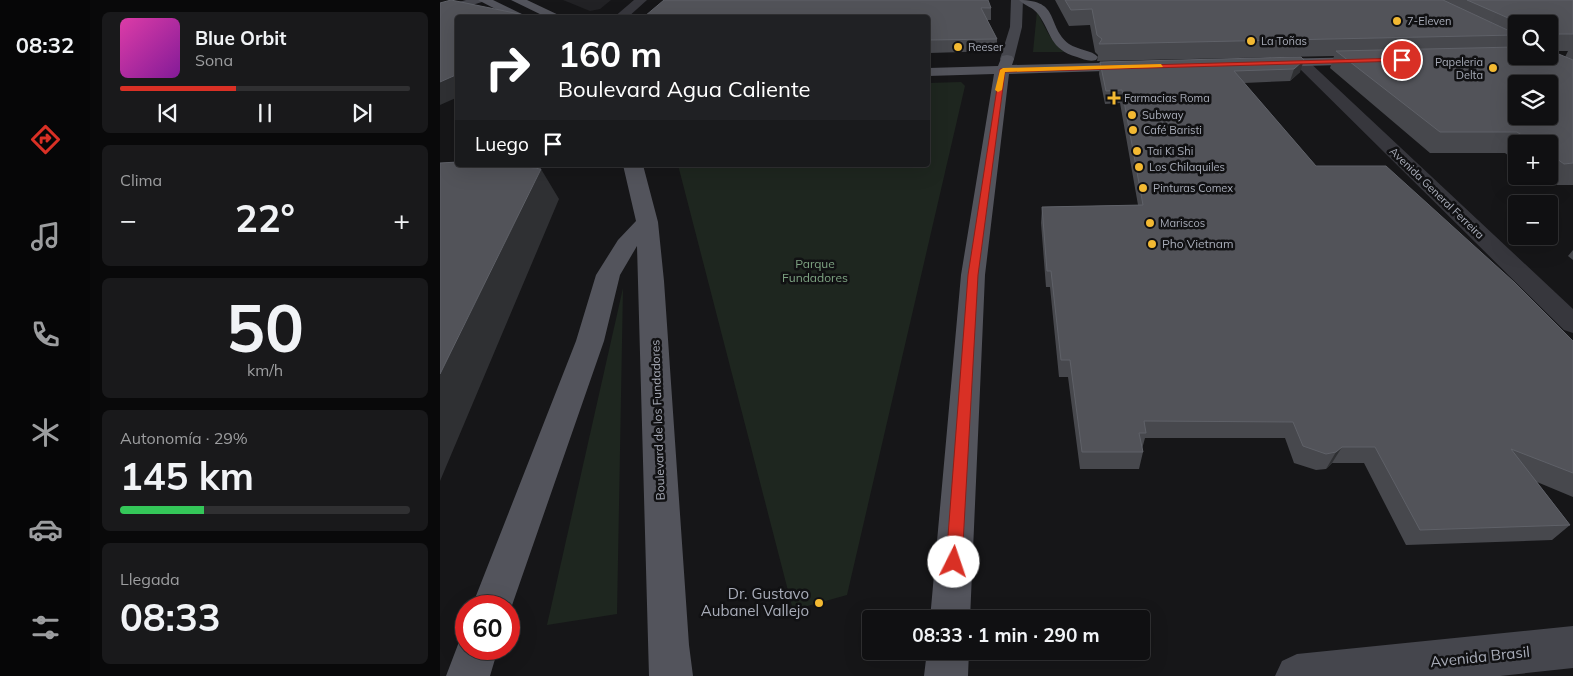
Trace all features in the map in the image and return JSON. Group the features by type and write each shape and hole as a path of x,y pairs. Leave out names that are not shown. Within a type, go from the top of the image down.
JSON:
{"main road":[{"path":"440,11 478,0"},
{"path":"484,0 517,15"},
{"path":"517,0 552,15"},
{"path":"951,610 973,275 1005,65 1016,27 1017,0"},
{"path":"1025,0 1036,4 1044,10 1059,42 1068,49 1090,57"},
{"path":"1383,55 1301,62 1255,58 1383,55"},
{"path":"930,62 1005,65 1150,61 1090,57 1005,65 930,72"},
{"name":"Boulevard de los Fundadores","path":"633,167 647,222 652,281 667,636 671,676"},
{"path":"496,595 590,341 608,275 626,245 647,222"},
{"name":"Avenida Brasil","path":"1297,676 1573,647"},
{"path":"468,676 473,660"},
{"path":"946,676 947,660"}],"street":[{"path":"623,15 641,0"},
{"name":"Avenida General Ferreira","path":"1301,62 1573,324"}],"shaded area":[{"path":"563,0 611,0 600,9 590,11"}],"green space":[{"path":"1037,11 1048,33 1064,52 1033,52"},
{"name":"Parque Fundadores","path":"961,82 965,86 847,595 793,610 679,167 930,167 930,83"},
{"path":"623,288 617,614 547,625"}],"building":[{"path":"451,0 524,15 455,15 455,75 440,82 440,3"},
{"path":"664,0 988,0 991,8 981,8 997,39 930,40 930,15 646,15"},
{"path":"1065,0 1443,0 1508,30 1508,35 1099,44 1102,39 1097,35 1092,9 1071,10"},
{"path":"1467,0 1573,0 1573,34 1558,36 1558,15 1508,15 1508,18"},
{"path":"1508,47 1508,65 1558,65 1558,54 1573,60 1573,163 1564,164 1558,160 1558,135 1522,135 1517,132 1440,132 1336,51"},
{"path":"1301,57 1304,60 1294,69 1234,71 1316,166 1386,166 1514,282 1573,341 1573,473 1511,449 1570,525 1420,530 1375,447 1342,447 1336,452 1326,454 1303,446 1293,422 1144,421 1146,433 1139,433 1143,452 1082,452 1070,360 1061,360 1051,271 1047,271 1042,207 1143,205 1122,90 1106,91 1100,62"},
{"path":"455,162 455,167 527,167 541,169 440,374 440,163"}],"slow traffic":[{"path":"998,90 1003,70 1161,66"}],"place":[{"name":"7-Eleven","path":"1397,21"},
{"name":"La Toñas","path":"1251,41"},
{"name":"Reeser","path":"958,47"},
{"name":"Papeleria Delta","path":"1493,68"},
{"name":"Farmacias Roma","path":"1114,98"},
{"name":"Subway","path":"1132,115"},
{"name":"Café Baristi","path":"1133,130"},
{"name":"Tai Ki Shi","path":"1137,151"},
{"name":"Los Chilaquiles","path":"1139,167"},
{"name":"Pinturas Comex","path":"1143,188"},
{"name":"Mariscos","path":"1150,223"},
{"name":"Pho Vietnam","path":"1152,244"},
{"name":"Dr. Gustavo Aubanel Vallejo","path":"819,603"}],"route":[{"path":"954,562 973,275 1000,80 1003,70 1402,60"}]}
